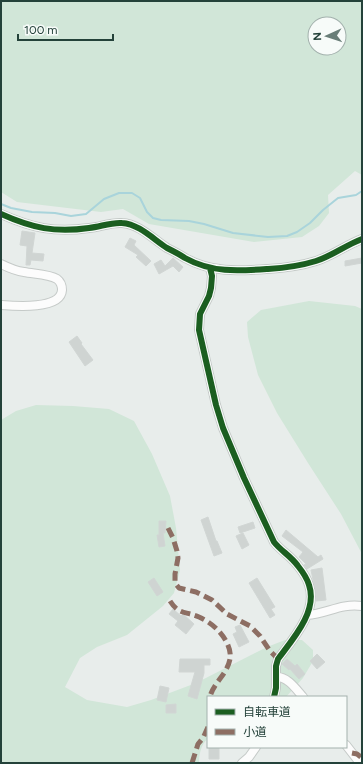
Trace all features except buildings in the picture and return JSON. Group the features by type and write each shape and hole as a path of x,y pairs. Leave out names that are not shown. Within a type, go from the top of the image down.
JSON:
{"street":[{"path":"1,214 19,222 56,230 90,228 117,223 128,224 136,227 166,247 193,262 210,268 231,270 249,271 298,265 316,261 362,239"},
{"path":"1,264 18,271 55,278 62,285 62,292 60,297 56,300 44,304 28,306 1,305"},
{"path":"210,268 212,276 211,288 209,296 200,314 199,330 216,405 223,428 244,478 274,542 294,560 304,574 309,586 310,599 307,615 302,625 278,659 276,666 274,696"},
{"path":"307,615 348,605 362,606"},
{"path":"276,677 286,680 302,696"},
{"path":"347,746 360,763"},
{"path":"242,763 249,757 255,748"}],"green space":[{"path":"1,1 362,1 362,175 355,171 328,195 329,213 319,226 302,237 254,242 149,224 123,209 101,212 17,202 1,192"},
{"path":"309,301 355,306 362,309 362,554 341,514 277,413 258,375 248,337 247,322 261,310"},
{"path":"36,405 109,409 134,421 152,454 170,496 176,528 180,570 174,593 163,606 127,635 97,647 80,658 65,687 87,700 127,707 151,700 196,683 267,647 285,640 302,640 313,650 313,661 303,678 287,696 207,696 207,740 201,750 199,763 1,763 1,420 16,411"}],"waterway":[{"path":"1,204 11,208 32,212 55,213 71,216 86,214 104,199 119,193 132,193 140,198 147,212 153,218 161,220 189,221 233,233 268,237 287,236 297,232 310,223 338,198 356,195 362,191"}],"marked path":[{"path":"168,528 177,551 178,558 175,583 179,588 196,592 212,600 227,614 250,626 278,659"},
{"path":"170,601 179,611 199,617 211,624 221,633 228,645 230,650 228,665 214,687 210,696"},
{"path":"192,763 198,744 207,729"},
{"path":"352,753 357,754 362,758"}],"cycle path":[{"path":"1,214 34,226 65,230 118,223 128,224 146,232 167,248 195,263 215,269 225,270 274,269 304,264 322,259 362,239"},
{"path":"210,268 212,276 211,288 209,296 200,314 199,330 216,405 223,428 244,478 274,542 303,572 308,582 311,595 307,615 297,634 278,659 276,666 276,688 274,696"}]}
